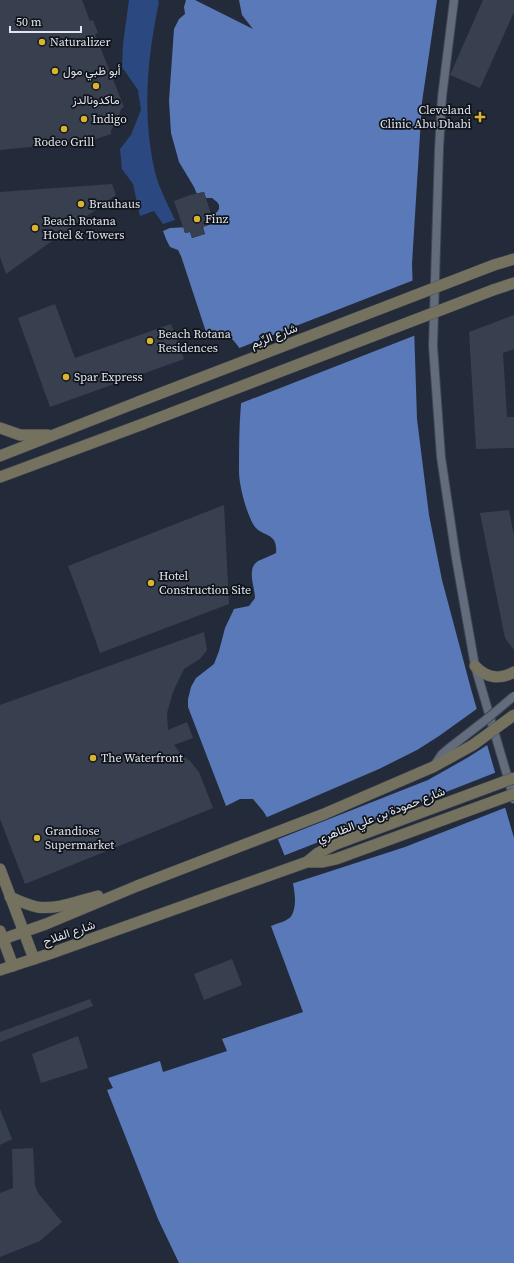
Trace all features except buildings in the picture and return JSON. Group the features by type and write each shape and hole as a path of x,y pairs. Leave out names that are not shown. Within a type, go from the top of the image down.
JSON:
{"main road":[{"name":"شارع الرِّيم","path":"0,456 487,268 514,259"},
{"path":"0,456 4,476 493,290 514,284"},
{"path":"0,428 12,434 20,435 56,435"},
{"path":"476,666 483,673 494,677 504,676 514,672"},
{"name":"شارع حمودة بن علي الظاهري","path":"137,886 324,814 433,767 473,745 514,715"},
{"name":"شارع حمودة بن علي الظاهري","path":"147,920 307,862 324,849 336,844 514,778"},
{"path":"307,862 322,862 336,859 513,791"},
{"path":"0,869 34,959"},
{"path":"10,897 37,907 56,907 137,886"},
{"name":"شارع الفلاح","path":"1,937 24,932 46,924 137,886"},
{"name":"شارع الفلاح","path":"0,970 147,920"},
{"path":"1,937 13,966"}],"street":[{"path":"454,0 443,90 439,149 433,346 441,457 456,558 476,666 513,791 514,800"},
{"name":"شارع حمودة بن علي الظاهري","path":"433,767 442,754 514,696"}],"shaded area":[{"path":"129,0 158,0 159,2 151,44 147,108 148,129 155,172 161,190 175,220 163,224 154,211 140,216 133,184 122,169 120,149 131,135 141,110 138,90 122,67 123,44"},
{"path":"186,0 195,0 253,29 242,15 239,0 437,0 422,102 412,264 417,419 429,515 442,580 471,689 514,838 514,1263 179,1263 158,1219 107,1090 113,1088 108,1078 160,1061 163,1072 227,1051 222,1039 303,1012 271,926 291,917 295,905 295,892 288,863 264,812 253,799 240,799 226,806 188,707 191,687 196,678 214,664 225,628 234,609 249,606 255,598 252,578 252,569 254,564 276,553 276,546 275,541 272,538 258,530 252,522 246,508 240,485 239,429 240,412 247,370 246,358 233,340 226,334 218,333 207,335 181,256 178,250 170,247 163,231 170,228 190,227 200,201 194,187 179,162 171,133 169,101 174,29 179,19 185,14 184,7"}],"pier":[{"name":"Finz","path":"204,192 206,198 212,198 217,202 219,209 212,215 214,223 203,227 205,234 192,238 190,232 185,233 184,229 197,194 194,194"},
{"path":"414,280 416,335 239,404 244,377 244,358 237,349"},
{"path":"478,708 489,744 428,780 276,840 265,818 379,769 417,750"},
{"path":"497,772 507,807 405,847 291,884 283,856"}],"place":[{"name":"Naturalizer","path":"42,42"},
{"name":"أبو ظبي مول","path":"55,71"},
{"name":"ماكدونالدز","path":"96,86"},
{"name":"Cleveland Clinic Abu Dhabi","path":"480,117"},
{"name":"Indigo","path":"84,119"},
{"name":"Rodeo Grill","path":"64,129"},
{"name":"Brauhaus","path":"81,204"},
{"name":"Finz","path":"197,219"},
{"name":"Beach Rotana Hotel & Towers","path":"35,228"},
{"name":"Beach Rotana Residences","path":"150,341"},
{"name":"Spar Express","path":"66,377"},
{"name":"Hotel Construction Site","path":"151,583"},
{"name":"The Waterfront","path":"93,758"},
{"name":"Grandiose Supermarket","path":"37,838"}]}
